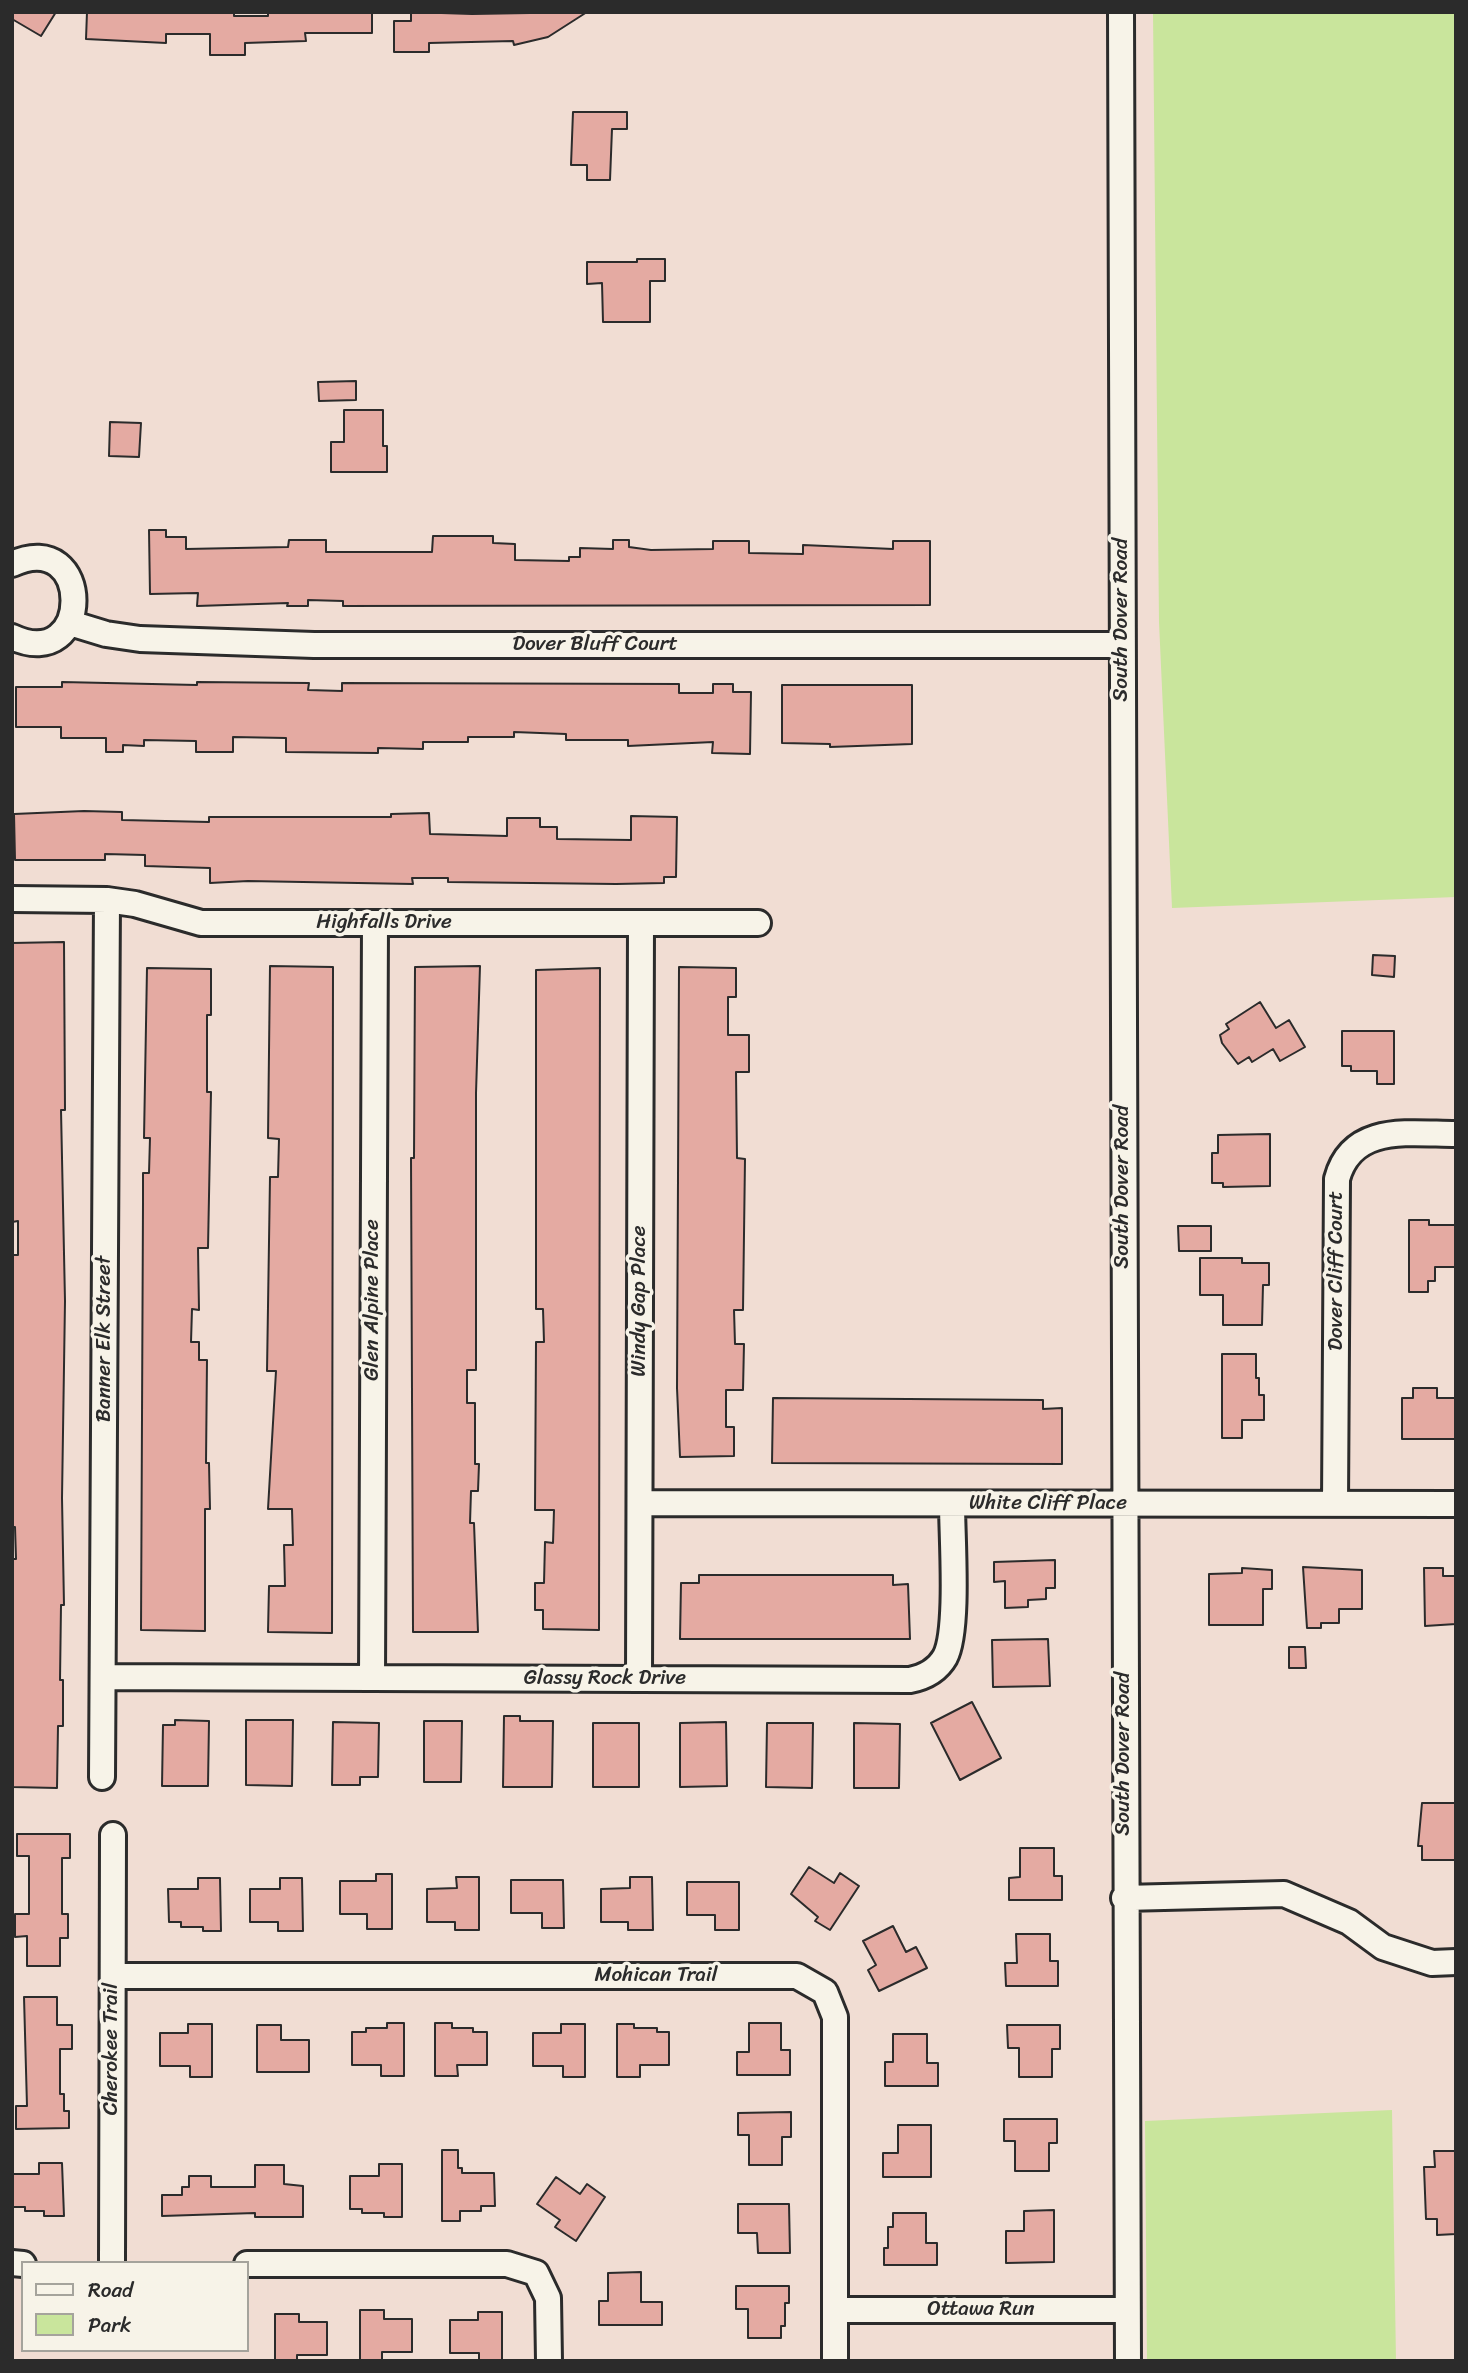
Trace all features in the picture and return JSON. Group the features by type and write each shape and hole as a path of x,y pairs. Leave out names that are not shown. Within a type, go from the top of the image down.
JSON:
{"street":[{"name":"South Dover Road","path":"1121,12 1124,1898 1128,2361"},
{"path":"12,564 37,558 63,570 76,595 76,609 70,623 50,640 36,643 12,637"},
{"name":"Dover Bluff Court","path":"70,623 106,634 140,639 314,645 1122,645"},
{"name":"Highfalls Drive","path":"12,899 107,900 135,904 201,923 758,923"},
{"name":"Banner Elk Street","path":"103,1777 107,900"},
{"name":"Glen Alpine Place","path":"372,1678 375,923"},
{"name":"Windy Gap Place","path":"639,1679 642,923"},
{"name":"Dover Cliff Court","path":"1335,1504 1337,1179 1341,1165 1356,1146 1375,1136 1456,1134"},
{"name":"White Cliff Place","path":"640,1503 1456,1504"},
{"name":"Glassy Rock Drive","path":"103,1677 910,1680 924,1677 937,1668 946,1654 951,1631 952,1504"},
{"name":"Cherokee Trail","path":"112,2261 113,1835"},
{"path":"1124,1898 1284,1894 1307,1901 1349,1922 1383,1947 1432,1963 1456,1962"},
{"name":"Mohican Trail","path":"113,1976 797,1976 825,1992 835,2017 835,2361"},
{"path":"248,2264 507,2264 536,2273 548,2298 549,2361"},
{"name":"Ottawa Run","path":"835,2310 1126,2310"}],"green space":[{"path":"1153,12 1456,12 1456,897 1172,908 1159,622"},
{"path":"1392,2110 1396,2361 1147,2361 1145,2121"}],"building":[{"path":"12,12 56,12 41,36 12,19"},
{"path":"87,12 227,12 234,13 234,16 268,16 268,12 372,12 372,33 305,33 306,41 245,43 245,55 210,55 210,34 166,34 166,43 86,39"},
{"path":"411,12 587,12 548,37 514,45 513,41 429,43 429,52 394,52 394,21 411,21"},
{"path":"573,112 627,112 627,129 612,129 610,180 587,180 587,165 571,165"},
{"path":"637,259 665,259 665,281 650,281 650,322 603,322 602,283 587,284 587,262 637,262"},
{"path":"356,381 356,400 319,401 318,382"},
{"path":"344,410 383,410 383,446 387,446 387,472 331,472 331,442 344,442"},
{"path":"110,422 141,423 139,457 109,456"},
{"path":"149,530 166,530 166,537 186,537 186,549 288,547 289,540 326,540 326,552 432,552 433,536 493,536 493,543 515,544 515,560 569,561 569,557 580,557 580,548 613,549 613,540 629,540 629,547 651,550 713,549 713,541 749,541 749,553 803,554 803,545 893,549 893,541 930,541 930,605 343,606 343,601 308,600 308,606 287,606 288,603 197,606 198,593 150,594"},
{"path":"62,682 197,685 197,682 309,683 308,690 342,691 342,683 679,684 679,693 713,693 713,684 733,684 733,692 751,692 750,754 712,753 713,742 628,746 628,740 566,740 566,734 514,732 514,737 468,737 468,742 423,742 423,749 378,748 378,753 286,752 286,738 233,737 233,752 196,752 196,741 144,740 144,746 123,745 123,752 106,752 106,738 61,738 61,727 16,727 16,687 62,687"},
{"path":"782,685 912,685 912,744 830,747 830,744 782,743"},
{"path":"122,812 122,820 209,822 209,817 391,817 391,814 429,813 430,834 507,836 507,818 540,818 540,827 557,827 557,839 631,840 631,816 677,817 676,877 664,877 664,883 616,884 448,882 448,878 412,878 413,884 248,881 210,883 210,868 145,866 145,855 105,854 105,860 15,860 14,814"},
{"path":"64,942 65,1110 61,1110 65,1301 62,1498 64,1605 61,1605 60,1680 63,1680 63,1726 58,1726 57,1788 12,1787 12,1559 16,1559 15,1527 12,1527 12,1255 18,1255 18,1221 12,1222 12,943"},
{"path":"1373,955 1395,956 1394,977 1372,975"},
{"path":"270,966 333,967 332,1633 268,1632 269,1586 285,1586 284,1545 293,1545 292,1509 268,1509 276,1371 267,1371 270,1177 278,1177 279,1139 268,1138"},
{"path":"480,966 476,1093 476,1370 467,1370 467,1403 475,1403 475,1464 479,1464 478,1491 471,1491 470,1523 474,1523 478,1632 413,1632 411,1158 414,1158 415,967"},
{"path":"679,967 736,968 736,997 728,997 728,1035 749,1035 749,1072 736,1072 737,1158 745,1159 743,1310 734,1310 735,1344 744,1344 743,1390 726,1390 726,1427 734,1427 734,1456 680,1457 677,1388"},
{"path":"147,968 211,969 211,1015 207,1015 207,1092 211,1092 208,1248 198,1248 199,1310 192,1309 191,1342 199,1342 199,1360 207,1360 206,1463 209,1463 210,1509 205,1509 205,1631 141,1630 143,1173 149,1173 150,1138 144,1138"},
{"path":"600,968 599,1630 543,1629 543,1610 535,1610 535,1583 544,1583 545,1542 553,1543 554,1510 535,1510 536,1342 544,1342 543,1309 536,1309 536,970"},
{"path":"1260,1002 1276,1028 1289,1020 1305,1047 1280,1061 1273,1049 1252,1062 1249,1057 1238,1064 1222,1043 1220,1035 1229,1029 1226,1024"},
{"path":"1342,1031 1394,1031 1394,1084 1377,1084 1377,1071 1351,1071 1351,1066 1342,1066"},
{"path":"1270,1134 1270,1186 1223,1187 1223,1183 1212,1183 1212,1153 1218,1153 1218,1135"},
{"path":"1409,1220 1429,1220 1429,1225 1456,1225 1456,1267 1435,1267 1435,1281 1428,1281 1428,1292 1409,1292"},
{"path":"1178,1226 1211,1226 1211,1251 1179,1251"},
{"path":"1200,1258 1242,1258 1242,1263 1269,1263 1269,1285 1263,1285 1262,1325 1223,1325 1223,1295 1200,1295"},
{"path":"1222,1354 1256,1354 1259,1395 1264,1395 1264,1420 1242,1420 1242,1438 1222,1438"},
{"path":"1413,1388 1437,1388 1437,1398 1456,1398 1456,1439 1402,1439 1402,1398 1413,1398"},
{"path":"773,1398 1043,1400 1043,1409 1062,1408 1062,1464 772,1463"},
{"path":"1055,1560 1055,1588 1046,1588 1046,1599 1028,1600 1028,1607 1005,1608 1005,1581 994,1582 994,1562"},
{"path":"1303,1567 1362,1570 1362,1609 1339,1609 1339,1623 1321,1623 1321,1628 1307,1628"},
{"path":"1242,1568 1272,1570 1272,1589 1263,1589 1263,1625 1209,1625 1209,1574 1242,1573"},
{"path":"1424,1568 1443,1568 1443,1576 1456,1576 1456,1624 1425,1626"},
{"path":"699,1575 893,1575 893,1585 908,1584 910,1639 680,1639 681,1583 699,1583"},
{"path":"1048,1639 1050,1686 993,1687 992,1640"},
{"path":"1289,1647 1305,1647 1306,1668 1289,1668"},
{"path":"972,1702 1001,1758 960,1780 931,1723"},
{"path":"504,1716 520,1716 520,1721 553,1721 552,1787 503,1787"},
{"path":"175,1720 209,1721 208,1786 162,1786 163,1725 175,1725"},
{"path":"246,1720 293,1720 292,1786 246,1785"},
{"path":"424,1721 462,1721 461,1782 424,1782"},
{"path":"333,1722 379,1723 378,1777 360,1777 360,1785 332,1785"},
{"path":"726,1722 727,1786 680,1787 680,1723"},
{"path":"593,1723 639,1723 639,1787 593,1787"},
{"path":"767,1723 813,1723 812,1788 766,1787"},
{"path":"854,1723 900,1724 899,1788 854,1788"},
{"path":"1422,1803 1456,1803 1456,1860 1422,1860 1422,1846 1418,1846"},
{"path":"17,1834 70,1834 70,1858 62,1858 62,1914 68,1914 68,1938 60,1938 60,1966 27,1966 27,1936 15,1937 15,1914 29,1914 29,1856 17,1856"},
{"path":"1020,1848 1054,1848 1054,1876 1062,1876 1062,1900 1009,1900 1009,1878 1020,1877"},
{"path":"809,1867 834,1883 840,1873 859,1886 830,1930 815,1921 818,1917 791,1894"},
{"path":"376,1874 392,1874 392,1929 367,1929 367,1914 340,1914 340,1881 376,1881"},
{"path":"456,1877 479,1877 479,1930 455,1930 455,1922 427,1922 427,1889 457,1888"},
{"path":"630,1877 652,1877 653,1930 628,1930 628,1922 601,1922 601,1889 630,1888"},
{"path":"198,1878 220,1878 221,1931 203,1931 203,1927 181,1927 181,1922 169,1922 168,1889 198,1889"},
{"path":"280,1878 302,1878 303,1931 278,1931 278,1922 250,1922 250,1889 280,1889"},
{"path":"511,1880 563,1880 564,1928 542,1928 542,1913 511,1913"},
{"path":"687,1882 739,1882 739,1930 715,1930 715,1915 687,1915"},
{"path":"893,1926 906,1952 916,1947 927,1968 879,1991 868,1970 876,1965 863,1941"},
{"path":"1016,1934 1050,1934 1050,1961 1058,1961 1058,1986 1006,1986 1005,1963 1017,1963"},
{"path":"24,1997 57,1997 57,2025 72,2025 72,2049 60,2049 60,2094 64,2094 64,2111 69,2111 69,2128 16,2129 16,2106 27,2106"},
{"path":"387,2023 404,2023 404,2076 381,2076 381,2065 352,2065 352,2032 366,2032 366,2028 387,2028"},
{"path":"435,2023 452,2023 452,2028 473,2028 473,2032 487,2032 487,2065 457,2065 458,2076 435,2076"},
{"path":"749,2023 781,2023 781,2050 790,2050 790,2075 737,2075 737,2052 749,2052"},
{"path":"188,2024 212,2024 212,2077 190,2077 190,2066 160,2066 160,2033 188,2033"},
{"path":"561,2024 585,2024 585,2077 563,2077 563,2066 533,2066 533,2033 561,2033"},
{"path":"617,2024 634,2024 634,2028 657,2028 657,2032 669,2032 669,2065 640,2065 640,2077 617,2077"},
{"path":"257,2025 281,2025 281,2040 309,2040 309,2072 257,2072"},
{"path":"1007,2025 1060,2025 1060,2049 1052,2049 1052,2077 1019,2077 1019,2048 1008,2048"},
{"path":"893,2034 927,2034 927,2063 938,2063 938,2086 885,2086 885,2062 893,2062"},
{"path":"791,2112 791,2137 782,2137 782,2165 749,2165 749,2135 738,2135 738,2113"},
{"path":"1004,2119 1057,2119 1057,2143 1049,2143 1049,2171 1015,2171 1015,2141 1004,2141"},
{"path":"898,2125 931,2125 931,2177 883,2177 883,2153 898,2153"},
{"path":"442,2150 458,2150 458,2168 462,2168 462,2173 494,2173 495,2206 481,2206 481,2211 460,2211 460,2221 442,2221"},
{"path":"1434,2151 1456,2151 1456,2234 1437,2235 1437,2219 1426,2219 1424,2167 1435,2167"},
{"path":"39,2163 62,2163 64,2216 44,2216 44,2211 25,2211 25,2207 12,2207 12,2174 39,2174"},
{"path":"379,2164 402,2164 402,2217 384,2217 384,2213 362,2213 362,2209 350,2209 350,2176 379,2176"},
{"path":"255,2165 284,2165 284,2184 303,2186 303,2217 255,2217 255,2213 162,2216 162,2195 182,2195 182,2187 189,2187 189,2176 211,2176 211,2187 255,2187"},
{"path":"556,2177 580,2194 587,2184 605,2197 576,2241 555,2227 560,2220 537,2204"},
{"path":"738,2204 789,2204 790,2253 758,2253 757,2233 738,2233"},
{"path":"1054,2210 1054,2262 1006,2263 1006,2231 1024,2231 1024,2211"},
{"path":"893,2213 926,2213 926,2243 937,2243 937,2265 884,2265 884,2248 888,2248 888,2227 893,2227"},
{"path":"641,2272 641,2302 662,2302 662,2325 599,2325 599,2301 608,2301 608,2273"},
{"path":"736,2286 789,2286 789,2303 785,2303 785,2326 781,2326 781,2338 748,2338 748,2309 736,2309"},
{"path":"360,2310 384,2310 384,2319 412,2319 412,2352 382,2352 382,2361 360,2361"},
{"path":"478,2312 502,2312 502,2361 479,2361 479,2353 450,2353 450,2320 478,2320"},
{"path":"275,2314 299,2314 299,2322 327,2322 327,2355 297,2355 297,2361 275,2361"}]}
